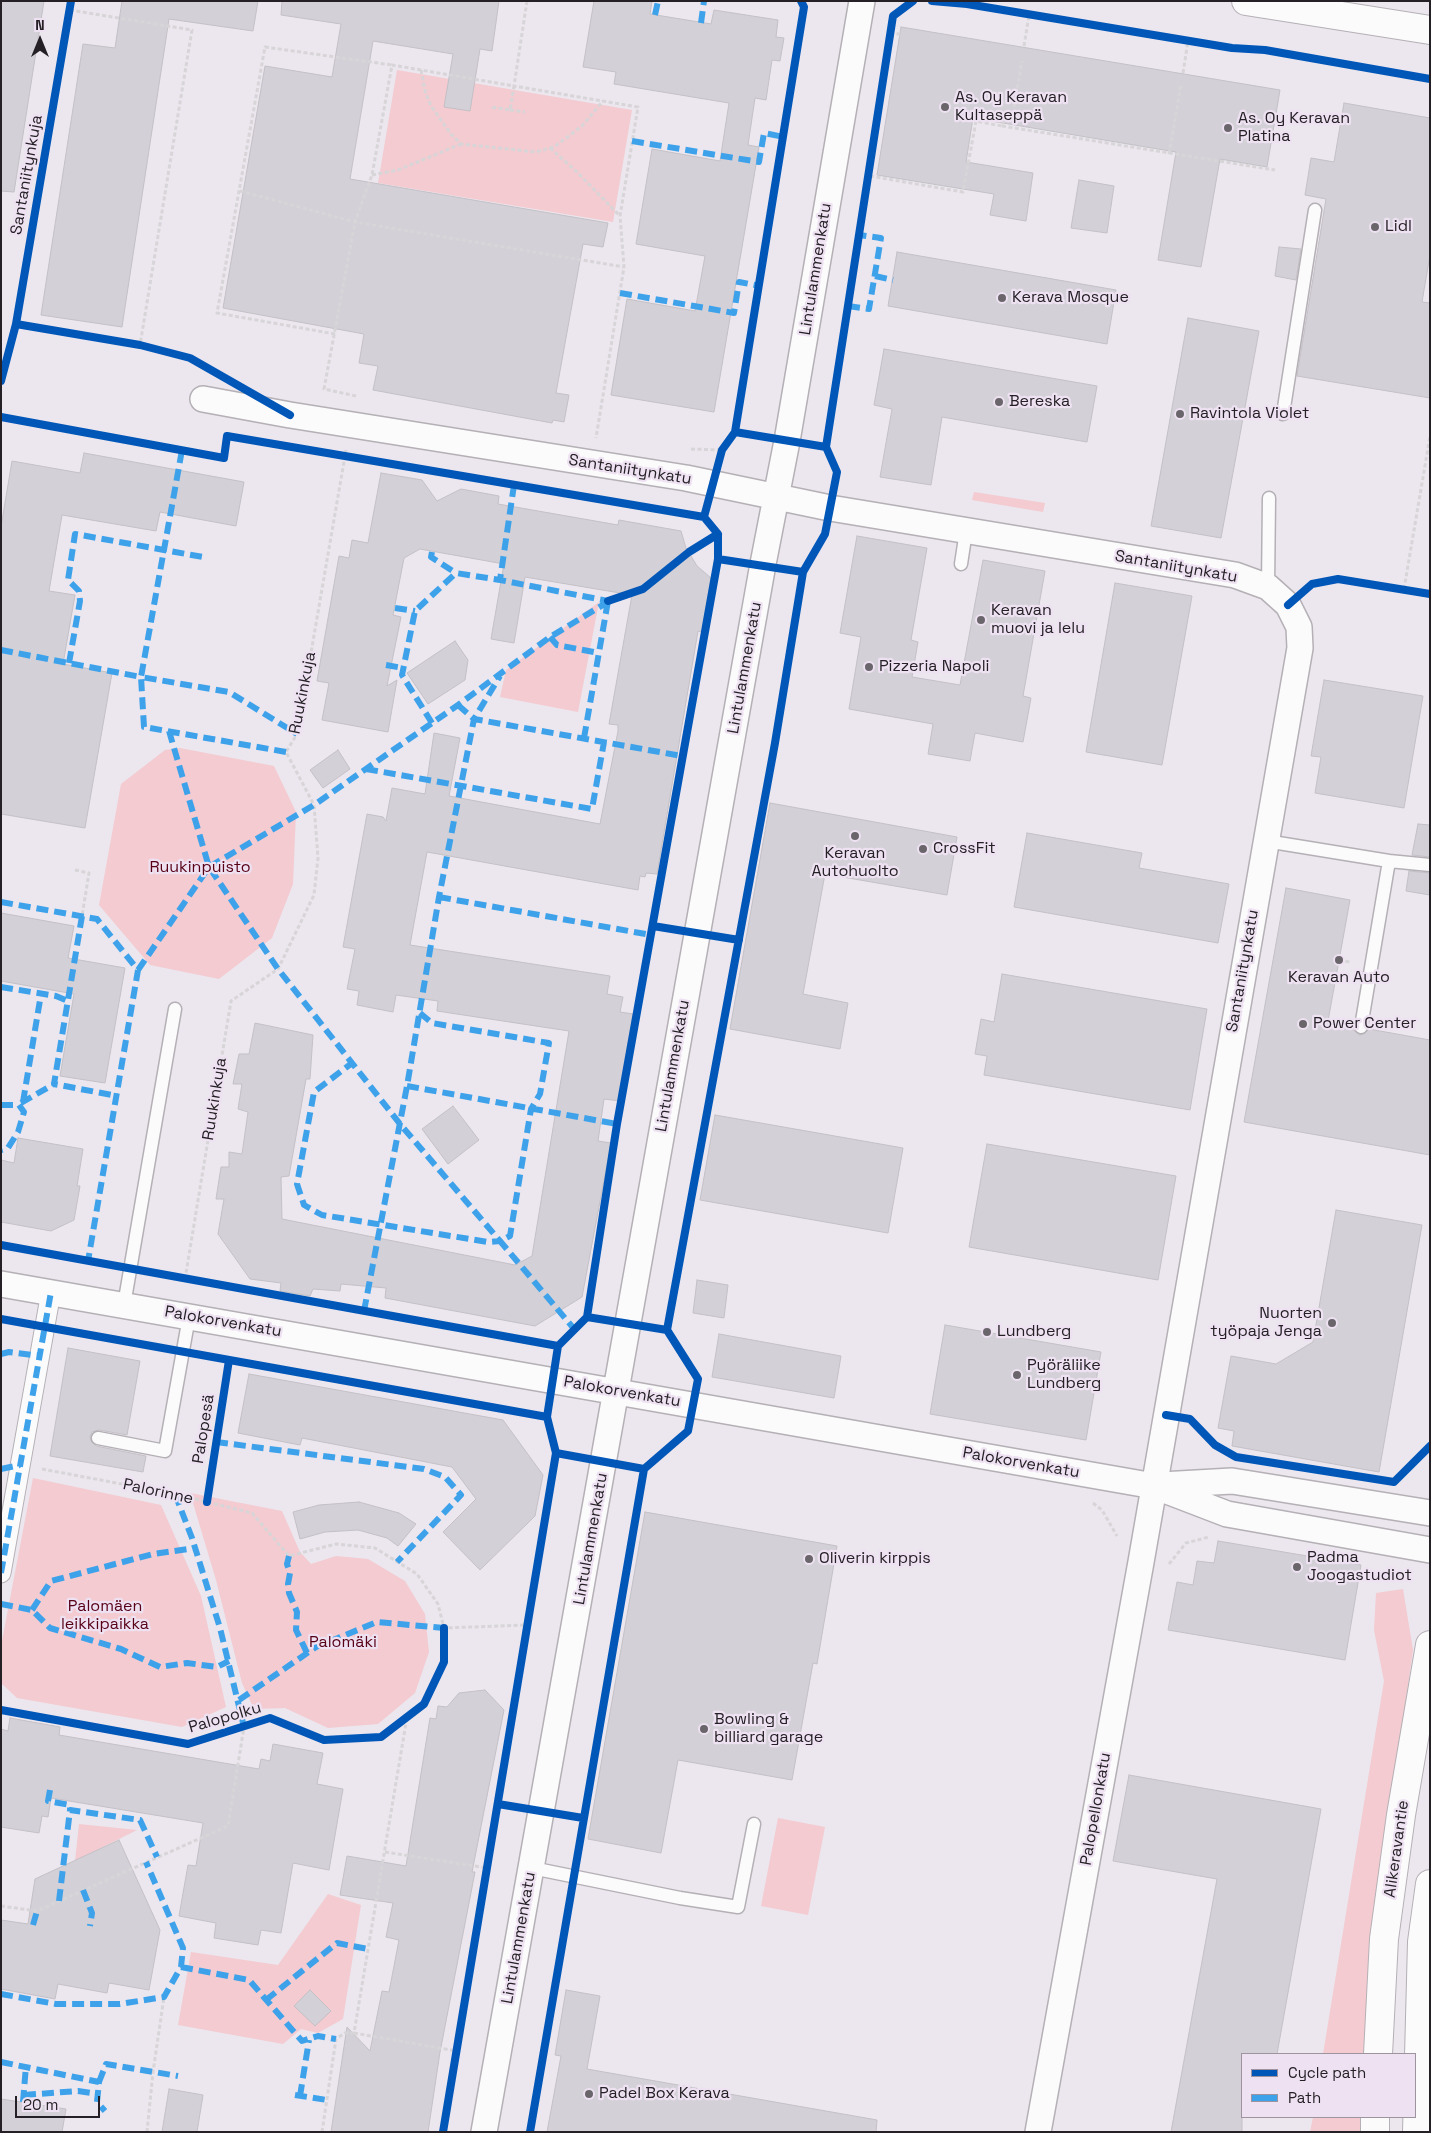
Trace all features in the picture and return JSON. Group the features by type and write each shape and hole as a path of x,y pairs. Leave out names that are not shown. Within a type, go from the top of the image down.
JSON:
{"main road":[{"path":"1246,1 1430,30"},
{"name":"Alikeravantie","path":"1378,2053 1384,1939 1401,1815 1430,1645"},
{"path":"1417,2132 1422,1942 1430,1884"},
{"path":"1375,2118 1375,2132"}],"street":[{"name":"Lintulammenkatu","path":"484,2132 776,496 862,1"},
{"name":"Santaniitynkatu","path":"204,399 713,483 966,531 1235,575 1268,587 1288,605 1299,627 1300,648 1154,1486"},
{"name":"Palokorvenkatu","path":"1,1284 1154,1486 1227,1514 1430,1550"},
{"path":"1,1573 52,1292"},
{"name":"Palokorvenkatu","path":"1154,1486 1232,1481 1430,1512"},
{"name":"Palopellonkatu","path":"1038,2132 1154,1486"}],"lane":[{"path":"1283,414 1315,210"},
{"path":"1268,587 1269,498"},
{"path":"961,564 966,531"},
{"path":"1266,841 1389,861 1430,864"},
{"path":"1361,1027 1389,861"},
{"path":"124,1305 175,1009"},
{"path":"98,1438 165,1451 189,1316"},
{"path":"532,1868 680,1898 738,1907 754,1824"}],"path":[{"path":"68,20 71,1"},
{"path":"510,110 528,1"},
{"path":"70,10 192,30 140,345"},
{"path":"1024,46 1026,15 1038,17"},
{"path":"889,42 891,28 900,34"},
{"path":"1183,73 1187,41"},
{"path":"335,334 217,313 265,47 392,65 638,107 620,216 624,267 596,440"},
{"path":"1002,126 1004,118 1012,119 1022,61"},
{"path":"324,389 355,222 372,175 392,65"},
{"path":"422,70 425,91 431,106 451,134 461,144"},
{"path":"1169,154 1181,85"},
{"path":"372,175 398,170 461,144 536,152 550,148 582,126 604,101"},
{"path":"491,107 525,112"},
{"path":"870,176 964,192 976,121 1274,170"},
{"path":"550,148 577,172 620,216"},
{"path":"868,185 871,166"},
{"path":"240,191 355,222 624,267"},
{"path":"130,343 148,347"},
{"path":"1404,589 1430,436"},
{"path":"713,483 722,450 727,444"},
{"path":"335,454 354,457"},
{"path":"1394,587 1412,591"},
{"path":"75,870 89,873 82,916"},
{"path":"181,1278 195,1281"},
{"path":"1090,1501 1102,1510 1117,1534 1121,1559 1166,1567 1186,1543 1214,1536"},
{"path":"444,1636 444,1628 527,1621 525,1634"},
{"path":"394,1727 410,1715"},
{"path":"354,2033 410,1715"},
{"path":"1,1906 37,1911 228,1826 244,1727"},
{"path":"385,1852 487,1868"},
{"path":"486,1878 489,1859"},
{"path":"147,2132 164,1996"},
{"path":"322,2132 336,2039 345,2033 457,2051"},
{"path":"455,2060 458,2042"}],"green space":[{"path":"397,70 632,110 613,222 378,183"},
{"path":"974,492 1045,503 1043,512 972,500"},
{"path":"599,602 578,712 500,697 506,670"},
{"name":"Ruukinpuisto","path":"180,748 274,766 296,812 293,884 272,938 219,979 150,965 99,905 121,784 165,750"},
{"name":"Palomäen leikkipaikka","path":"33,1478 161,1505 201,1596 226,1707 182,1727 17,1698 1,1683 1,1646"},
{"name":"Palomäki","path":"190,1493 282,1511 300,1552 311,1564 336,1556 368,1559 405,1581 425,1614 429,1652 415,1693 378,1724 328,1728 285,1708 254,1709 242,1683 216,1580"},
{"path":"1403,1589 1413,1650 1368,1971 1364,2053 1323,2053 1384,1681 1374,1630 1376,1593"},
{"path":"778,1818 825,1827 808,1915 761,1906"},
{"path":"79,1824 137,1830 75,1861"},
{"path":"328,1894 361,1905 343,2019 318,2033 301,2029 283,2044 178,2025 191,1952 278,1965"},
{"path":"1313,2118 1362,2118 1362,2132 1310,2132"}],"building":[{"path":"1,1 44,1 14,192 1,191"},
{"path":"122,1 258,1 253,31 169,19 122,327 41,315 83,44 115,48"},
{"path":"282,1 499,1 492,51 480,49 470,111 444,107 453,54 373,41 350,179 608,223 603,247 583,244 556,393 569,395 564,422 553,420 552,423 373,390 378,366 359,363 364,334 223,308 265,66 332,77 341,24 281,15"},
{"path":"594,1 652,1 650,14 711,24 714,10 778,20 776,37 784,38 780,61 772,60 766,100 755,98 748,145 759,147 714,412 611,395 627,299 695,311 705,256 636,244 652,149 720,161 729,103 614,84 616,72 583,67"},
{"path":"901,27 1280,90 1267,167 1220,159 1201,267 1158,260 1176,152 973,118 966,162 1033,173 1026,221 990,215 994,194 877,175"},
{"name":"Lidl","path":"1344,103 1430,118 1430,255 1422,302 1430,303 1430,398 1297,376 1326,199 1305,195 1311,158 1334,162"},
{"path":"1079,180 1114,186 1107,233 1071,228"},
{"path":"1279,247 1301,249 1296,280 1275,276"},
{"name":"Kerava Mosque","path":"897,252 1116,290 1107,344 888,306"},
{"path":"1188,318 1259,331 1221,538 1151,526"},
{"path":"884,349 1097,386 1087,442 942,417 931,485 880,477 892,409 874,405"},
{"path":"84,453 244,482 236,526 160,512 156,531 62,515 49,591 75,595 63,664 112,673 85,828 1,814 1,527 12,461 80,473"},
{"path":"381,473 422,480 437,501 461,489 499,496 498,504 618,525 619,520 681,531 686,548 697,566 711,578 702,632 698,631 657,874 646,873 645,877 640,876 638,890 427,852 410,945 610,976 607,994 623,997 620,1012 633,1014 620,1101 604,1099 598,1141 611,1143 582,1297 535,1326 385,1298 386,1288 341,1284 340,1291 313,1289 310,1296 280,1291 281,1283 250,1279 218,1234 224,1199 216,1199 221,1167 229,1167 229,1152 242,1154 248,1112 238,1109 242,1084 233,1084 239,1054 249,1054 255,1023 313,1035 310,1079 306,1079 289,1176 281,1177 282,1219 515,1265 532,1256 569,1031 437,1011 438,1001 396,995 393,1012 357,1005 359,991 347,989 355,949 343,947 367,814 383,817 386,821 392,788 425,794 434,733 460,738 449,796 600,824 618,731 618,725 609,724 632,595 525,577 514,643 491,639 504,564 420,549 404,558 393,615 401,617 387,686 397,680 388,732 322,720 329,683 317,681 339,556 349,558 352,540 368,543"},
{"path":"857,536 927,548 911,640 918,642 912,677 960,685 983,560 1045,571 1023,696 1031,698 1023,742 975,733 970,761 928,754 933,724 849,709 861,637 840,633"},
{"path":"1115,583 1192,596 1162,765 1086,752"},
{"path":"455,641 468,660 465,680 428,704 407,673"},
{"path":"1324,680 1423,696 1404,808 1315,793 1321,757 1311,756"},
{"path":"338,750 350,769 323,788 310,770"},
{"path":"770,803 957,837 947,895 825,874 803,994 848,1003 840,1049 730,1029"},
{"path":"1418,824 1430,825 1430,857 1412,855"},
{"path":"1027,833 1142,853 1139,868 1229,884 1218,943 1014,907"},
{"path":"1409,871 1430,873 1430,895 1406,891"},
{"name":"Power Center","path":"1286,888 1350,900 1328,1021 1353,1026 1359,1035 1364,1034 1369,1029 1430,1040 1430,1155 1244,1122"},
{"path":"1,913 74,926 68,958 125,968 105,1083 60,1076 74,994 1,981"},
{"path":"1002,974 1207,1009 1190,1110 984,1075 987,1056 975,1054 981,1019 994,1022"},
{"path":"453,1106 479,1140 448,1164 422,1129"},
{"path":"715,1115 903,1148 888,1233 700,1200"},
{"path":"18,1138 83,1149 77,1186 80,1186 74,1220 51,1231 1,1222 1,1160 14,1163"},
{"path":"987,1144 1176,1176 1158,1280 969,1247"},
{"path":"1336,1210 1422,1225 1379,1472 1232,1446 1234,1431 1218,1428 1231,1356 1276,1364 1313,1342"},
{"path":"697,1280 728,1285 724,1318 693,1313"},
{"name":"Pyöräliike Lundberg","path":"945,1325 1101,1352 1086,1440 930,1414"},
{"path":"719,1334 841,1356 834,1398 712,1377"},
{"path":"68,1348 140,1361 127,1435 99,1430 92,1432 90,1437 96,1446 146,1456 143,1472 50,1456"},
{"path":"249,1374 503,1420 543,1475 535,1516 480,1570 443,1532 476,1499 452,1467 302,1438 300,1445 238,1433"},
{"path":"359,1502 399,1513 416,1524 398,1546 387,1538 358,1530 325,1532 300,1539 293,1512 319,1505"},
{"path":"645,1512 837,1546 817,1664 813,1663 792,1780 678,1760 661,1853 588,1839"},
{"path":"1218,1541 1361,1565 1345,1660 1168,1630 1177,1582 1193,1585 1197,1561 1214,1563"},
{"path":"485,1690 504,1710 472,1872 475,1872 440,2052 428,2132 331,2132 347,2027 370,2051 382,1991 389,1992 399,1940 386,1937 393,1903 340,1895 347,1856 406,1866 430,1718 436,1719 438,1706 447,1707 459,1693"},
{"path":"10,1718 60,1727 59,1735 259,1769 261,1759 270,1761 273,1744 323,1753 317,1784 343,1789 329,1870 293,1863 281,1933 261,1930 258,1945 214,1938 216,1923 179,1916 188,1865 196,1866 203,1823 51,1798 48,1817 42,1816 39,1833 1,1827 1,1729 8,1731"},
{"path":"1129,1775 1321,1809 1277,2053 1241,2053 1242,2132 1171,2132 1217,1879 1113,1861"},
{"path":"119,1840 160,1930 149,1990 109,1983 107,1993 58,1984 55,1999 1,1989 1,1920 28,1924 35,1879"},
{"path":"310,1990 331,2011 315,2026 294,2006"},
{"path":"566,1990 600,1996 587,2069 877,2120 876,2132 547,2132 561,2056 555,2055"},
{"path":"169,2089 203,2095 197,2132 162,2132"},
{"path":"1,2099 66,2109 62,2132 1,2132"}],"marked path":[{"path":"655,15 658,1"},
{"path":"701,23 704,1"},
{"path":"632,141 759,162 764,133 784,137"},
{"path":"848,306 869,309 881,238 859,235"},
{"path":"875,276 893,280"},
{"path":"620,293 734,313 739,282 760,286"},
{"path":"1,650 141,677 182,450"},
{"path":"514,485 500,580 608,601"},
{"path":"69,663 80,601 79,591 68,580 75,534 203,557"},
{"path":"432,552 431,557 456,573"},
{"path":"432,723 402,675 415,611 456,573 500,580"},
{"path":"138,970 209,867 314,805 458,705 550,637 611,600"},
{"path":"584,738 608,601"},
{"path":"395,608 415,611"},
{"path":"550,637 557,645 599,653"},
{"path":"386,665 403,668"},
{"path":"364,1311 407,1086 439,897 474,719 500,676"},
{"path":"286,752 144,727 141,677 229,692 297,734"},
{"path":"458,705 474,719 682,756"},
{"path":"169,731 209,867 278,969 400,1124 500,1241 488,1242 322,1215 304,1205 297,1184 314,1092 352,1063"},
{"path":"366,769 592,809 604,742"},
{"path":"439,897 651,935"},
{"path":"1,902 97,919 138,970 88,1261"},
{"path":"82,916 54,1084 117,1096"},
{"path":"1,987 56,996 68,1001"},
{"path":"23,1102 41,994"},
{"path":"420,1013 432,1023 549,1043 540,1094 531,1109 510,1236 500,1241 575,1330"},
{"path":"21,1103 54,1084"},
{"path":"407,1086 617,1124"},
{"path":"1,1105 19,1105 24,1112 18,1132 8,1148 1,1150"},
{"path":"1,1573 51,1292"},
{"path":"1,1354 9,1352 40,1356"},
{"path":"216,1442 424,1469 445,1477 461,1495 397,1562"},
{"path":"1,1469 20,1465"},
{"path":"175,1494 192,1538 220,1628 244,1727"},
{"path":"32,1610 51,1581 153,1554 195,1548"},
{"path":"289,1556 287,1564 290,1573 289,1593 297,1612 296,1630 307,1653"},
{"path":"1,1604 32,1610 50,1628 121,1649 160,1667 187,1663 217,1667 229,1661"},
{"path":"239,1700 316,1647 377,1622 444,1628"},
{"path":"50,1790 48,1801 70,1805 70,1810"},
{"path":"59,1901 70,1810 140,1820 157,1857"},
{"path":"1,1994 56,2004 120,2004 164,1997 181,1967 183,1948 146,1862"},
{"path":"83,1890 92,1913 90,1926"},
{"path":"33,1925 37,1911"},
{"path":"266,2000 337,1943 368,1949"},
{"path":"181,1967 249,1980 302,2041 318,2036 336,2039"},
{"path":"300,2096 309,2040"},
{"path":"1,2062 99,2082 97,2102 105,2111"},
{"path":"99,2082 106,2064 178,2076"},
{"path":"23,2102 26,2066"},
{"path":"24,2095 78,2091 98,2094"},
{"path":"295,2095 327,2100"}],"cycle path":[{"name":"Santaniitynkuja","path":"1,381 16,324 71,1"},
{"path":"443,2132 556,1453 547,1417 558,1346 587,1317 617,1124 718,559 718,534 704,517 722,450 735,432 804,7 801,1"},
{"path":"530,2132 644,1469 688,1431 698,1379 667,1330 775,743 803,572 825,534 837,472 826,447 893,16 913,1"},
{"path":"932,1 967,4 1232,48 1265,50 1430,79"},
{"path":"16,324 140,345 190,358 290,415"},
{"path":"1,417 224,458 227,436 704,517"},
{"path":"735,432 826,447"},
{"path":"608,601 643,589 689,552 718,534"},
{"path":"718,559 803,572"},
{"path":"1288,605 1312,584 1338,579 1430,594"},
{"path":"653,926 739,940"},
{"path":"1,1245 558,1346"},
{"path":"587,1317 667,1330"},
{"path":"1,1319 547,1417"},
{"name":"Palopesä","path":"207,1502 229,1360"},
{"path":"1166,1415 1190,1419 1215,1445 1236,1457 1394,1482 1430,1446"},
{"path":"556,1453 644,1469"},
{"name":"Palopolku","path":"1,1710 188,1744 270,1718 324,1740 381,1737 424,1704 444,1662 444,1628"},
{"path":"498,1804 583,1818"}],"place":[{"name":"As. Oy Keravan Kultaseppä","path":"945,107"},
{"name":"As. Oy Keravan Platina","path":"1228,128"},
{"name":"Lidl","path":"1375,227"},
{"name":"Kerava Mosque","path":"1002,298"},
{"name":"Bereska","path":"999,402"},
{"name":"Ravintola Violet","path":"1180,414"},
{"name":"Keravan muovi ja lelu","path":"981,620"},
{"name":"Pizzeria Napoli","path":"869,667"},
{"name":"Keravan Autohuolto","path":"855,836"},
{"name":"CrossFit","path":"923,849"},
{"name":"Keravan Auto","path":"1339,960"},
{"name":"Power Center","path":"1303,1024"},
{"name":"Nuorten työpaja Jenga","path":"1332,1323"},
{"name":"Lundberg","path":"987,1332"},
{"name":"Pyöräliike Lundberg","path":"1017,1375"},
{"name":"Oliverin kirppis","path":"809,1559"},
{"name":"Padma Joogastudiot","path":"1297,1567"},
{"name":"Bowling & billiard garage","path":"704,1729"},
{"name":"Padel Box Kerava","path":"589,2094"}]}
